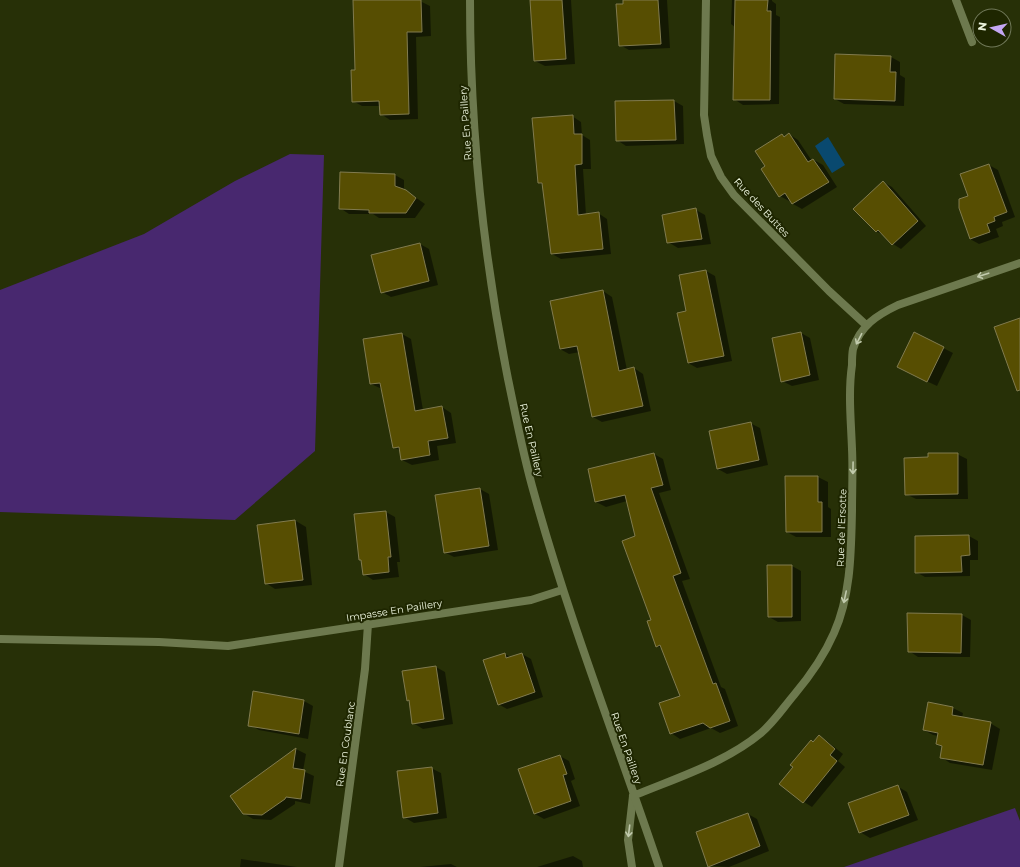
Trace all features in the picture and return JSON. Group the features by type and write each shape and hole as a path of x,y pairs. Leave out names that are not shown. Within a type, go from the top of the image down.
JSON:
{"street":[{"name":"Rue En Paillery","path":"470,0 470,64 476,149 485,238 498,328 518,429 533,491 562,590 659,867"},
{"name":"Rue des Buttes","path":"706,0 704,115 711,156 721,176 734,195 829,291 866,325"},
{"path":"956,0 972,42"},
{"name":"Rue de l'Ersotte","path":"633,796 735,751 762,732 773,722 809,676 820,660 834,632 848,585 850,560 853,459 850,381 853,350 866,325 883,312 898,305 1020,263"},
{"name":"Impasse En Paillery","path":"0,639 159,642 228,646 531,600 562,590"},
{"name":"Rue En Coublanc","path":"339,867 365,669 368,624"},
{"path":"632,867 628,840 633,796"}],"shaded area":[{"path":"290,154 324,155 315,451 235,520 0,512 0,290 144,234 235,181"},
{"path":"1015,808 1020,821 1020,867 844,867"}],"water":[{"path":"828,137 845,165 832,173 815,146"}],"building":[{"path":"353,0 421,0 422,32 407,32 409,114 380,115 379,101 352,102 351,70 355,70"},
{"path":"530,0 562,0 566,59 534,61"},
{"path":"623,0 658,0 661,44 619,46 616,4 623,4"},
{"path":"735,0 768,0 767,11 771,11 770,100 733,100"},
{"path":"835,54 891,56 890,72 896,72 895,101 834,99"},
{"path":"674,100 676,140 616,141 615,101"},
{"path":"573,115 574,134 582,134 582,164 575,165 578,215 599,212 603,249 551,254 542,183 538,183 532,118"},
{"path":"789,133 808,162 813,159 829,182 792,204 785,193 779,197 761,169 765,166 755,151 782,134 784,137"},
{"path":"989,164 1007,212 994,217 995,221 987,224 990,232 970,239 959,208 959,199 968,196 960,174"},
{"path":"340,172 395,174 395,186 406,190 416,198 406,213 369,213 369,210 339,209"},
{"path":"883,181 918,221 892,245 878,230 876,232 853,209"},
{"path":"696,208 702,239 667,243 662,215"},
{"path":"420,243 429,281 381,293 371,255"},
{"path":"706,270 724,356 688,363 677,313 686,311 679,275"},
{"path":"603,290 619,371 634,367 643,406 592,417 577,346 560,349 550,301"},
{"path":"1020,318 1020,390 1017,391 994,327"},
{"path":"801,332 810,375 781,382 772,338"},
{"path":"914,332 944,347 927,382 897,367"},
{"path":"402,333 415,411 442,406 448,438 428,441 430,455 401,460 399,447 393,448 380,383 370,384 363,339"},
{"path":"751,422 759,460 717,469 709,431"},
{"path":"654,453 663,485 651,488 681,573 673,576 713,684 716,683 730,721 710,728 703,723 670,734 659,703 680,696 660,645 656,647 647,621 651,620 622,541 635,536 625,495 595,502 588,469"},
{"path":"928,453 958,453 958,494 905,495 904,458 928,457"},
{"path":"785,476 818,476 818,502 822,502 822,532 786,532"},
{"path":"480,488 489,546 444,553 435,495"},
{"path":"386,511 391,557 388,557 389,572 363,575 361,560 359,560 354,514"},
{"path":"295,520 303,580 265,584 257,525"},
{"path":"969,535 970,555 961,556 962,572 915,573 915,536"},
{"path":"767,565 792,565 792,617 768,617"},
{"path":"907,613 962,614 961,653 908,652"},
{"path":"505,653 506,658 522,653 535,692 498,705 483,660"},
{"path":"436,666 444,719 412,724 409,700 407,701 402,671"},
{"path":"253,691 304,700 299,734 248,726"},
{"path":"928,702 953,707 952,715 991,722 983,765 940,758 942,746 936,744 938,733 923,730"},
{"path":"819,735 835,749 830,755 837,761 803,803 779,784 793,767 790,765 811,740 813,742"},
{"path":"296,748 293,768 305,770 301,799 286,797 262,815 243,814 230,796"},
{"path":"560,755 567,774 563,775 571,801 534,814 518,769"},
{"path":"432,767 438,813 403,818 397,771"},
{"path":"898,785 909,815 859,833 848,803"},
{"path":"748,813 760,846 708,867 696,832"}]}
